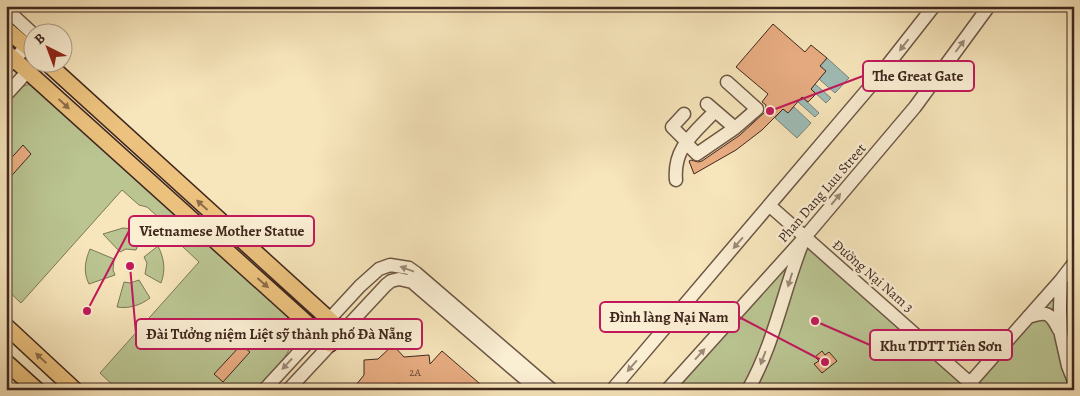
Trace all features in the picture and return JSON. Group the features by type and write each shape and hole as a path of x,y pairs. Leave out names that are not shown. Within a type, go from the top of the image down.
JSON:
{"main road":[{"path":"6,29 22,38"},
{"path":"9,60 22,64"},
{"path":"37,72 122,157 330,344"},
{"path":"57,72 342,332"},
{"path":"122,157 134,144"},
{"path":"238,261 250,247"},
{"path":"6,326 75,390"},
{"path":"6,362 36,390"}],"street":[{"path":"612,390 880,76 934,6"},
{"name":"Phan Dang Luu Street","path":"667,390 805,237 914,107 989,6"},
{"path":"6,9 22,31"},
{"path":"9,60 22,50"},
{"path":"6,95 27,72"},
{"path":"684,114 672,127 696,154 735,128 758,109 726,82"},
{"path":"676,180 678,155 711,107 735,128"},
{"name":"Đường Nại Nam 3","path":"770,206 974,386"},
{"path":"748,390 757,375 776,325 805,237"},
{"path":"974,386 1028,317 1074,263"},
{"path":"264,390 360,286 379,268 390,265 409,268 552,390"},
{"path":"288,390 391,281 399,278 412,282 538,390"},
{"path":"1061,280 1061,335 1068,366 1074,380"},
{"path":"1028,317 1041,313 1049,314 1054,319 1061,335"}],"green space":[{"path":"30,84 39,88 177,217 283,310 292,327 291,345 282,362 256,390 118,390 100,373 199,262 181,245 178,235 147,207 139,205 122,190 21,303 6,289 6,103 21,87"},
{"path":"123,228 143,232 136,250 126,249 120,252 103,234"},
{"path":"806,243 969,387 1058,290 1057,342 1074,390 676,390"},
{"path":"158,246 164,264 161,283 145,274 147,263 144,257"},
{"path":"90,249 114,259 113,270 115,275 89,284 85,266"},
{"path":"139,280 150,298 135,306 117,307 124,282 130,283"}],"water":[{"path":"827,58 849,78 835,93 819,79 826,71 820,66"},
{"path":"815,84 831,98 826,103 811,89"},
{"path":"802,97 819,113 815,117 798,102"},
{"path":"794,107 811,123 797,138 775,118 783,109 788,113"}],"building":[{"path":"773,24 805,52 811,45 827,58 820,66 826,71 811,89 816,94 808,102 802,97 788,113 783,109 762,130 736,150 694,174 689,161 702,161 740,135 765,112 766,105 762,102 768,94 736,67"},
{"path":"23,145 31,154 6,182 6,164"},
{"path":"241,345 250,352 223,382 214,374"},
{"path":"393,345 404,357 429,355 430,364 442,351 479,383 480,390 407,390 400,384 371,386 376,390 352,390 364,375 364,360 378,359"},
{"path":"822,351 825,355 829,352 837,361 822,373 814,364 819,361 815,357"}],"place":[{"name":"The Great Gate","path":"770,111"},
{"name":"Đài Tưởng niệm Liệt sỹ thành phố Đà Nẵng","path":"130,266"},
{"name":"Vietnamese Mother Statue","path":"87,311"},
{"name":"Khu TDTT Tiên Sơn","path":"815,321"},
{"name":"Đình làng Nại Nam","path":"825,362"}]}
